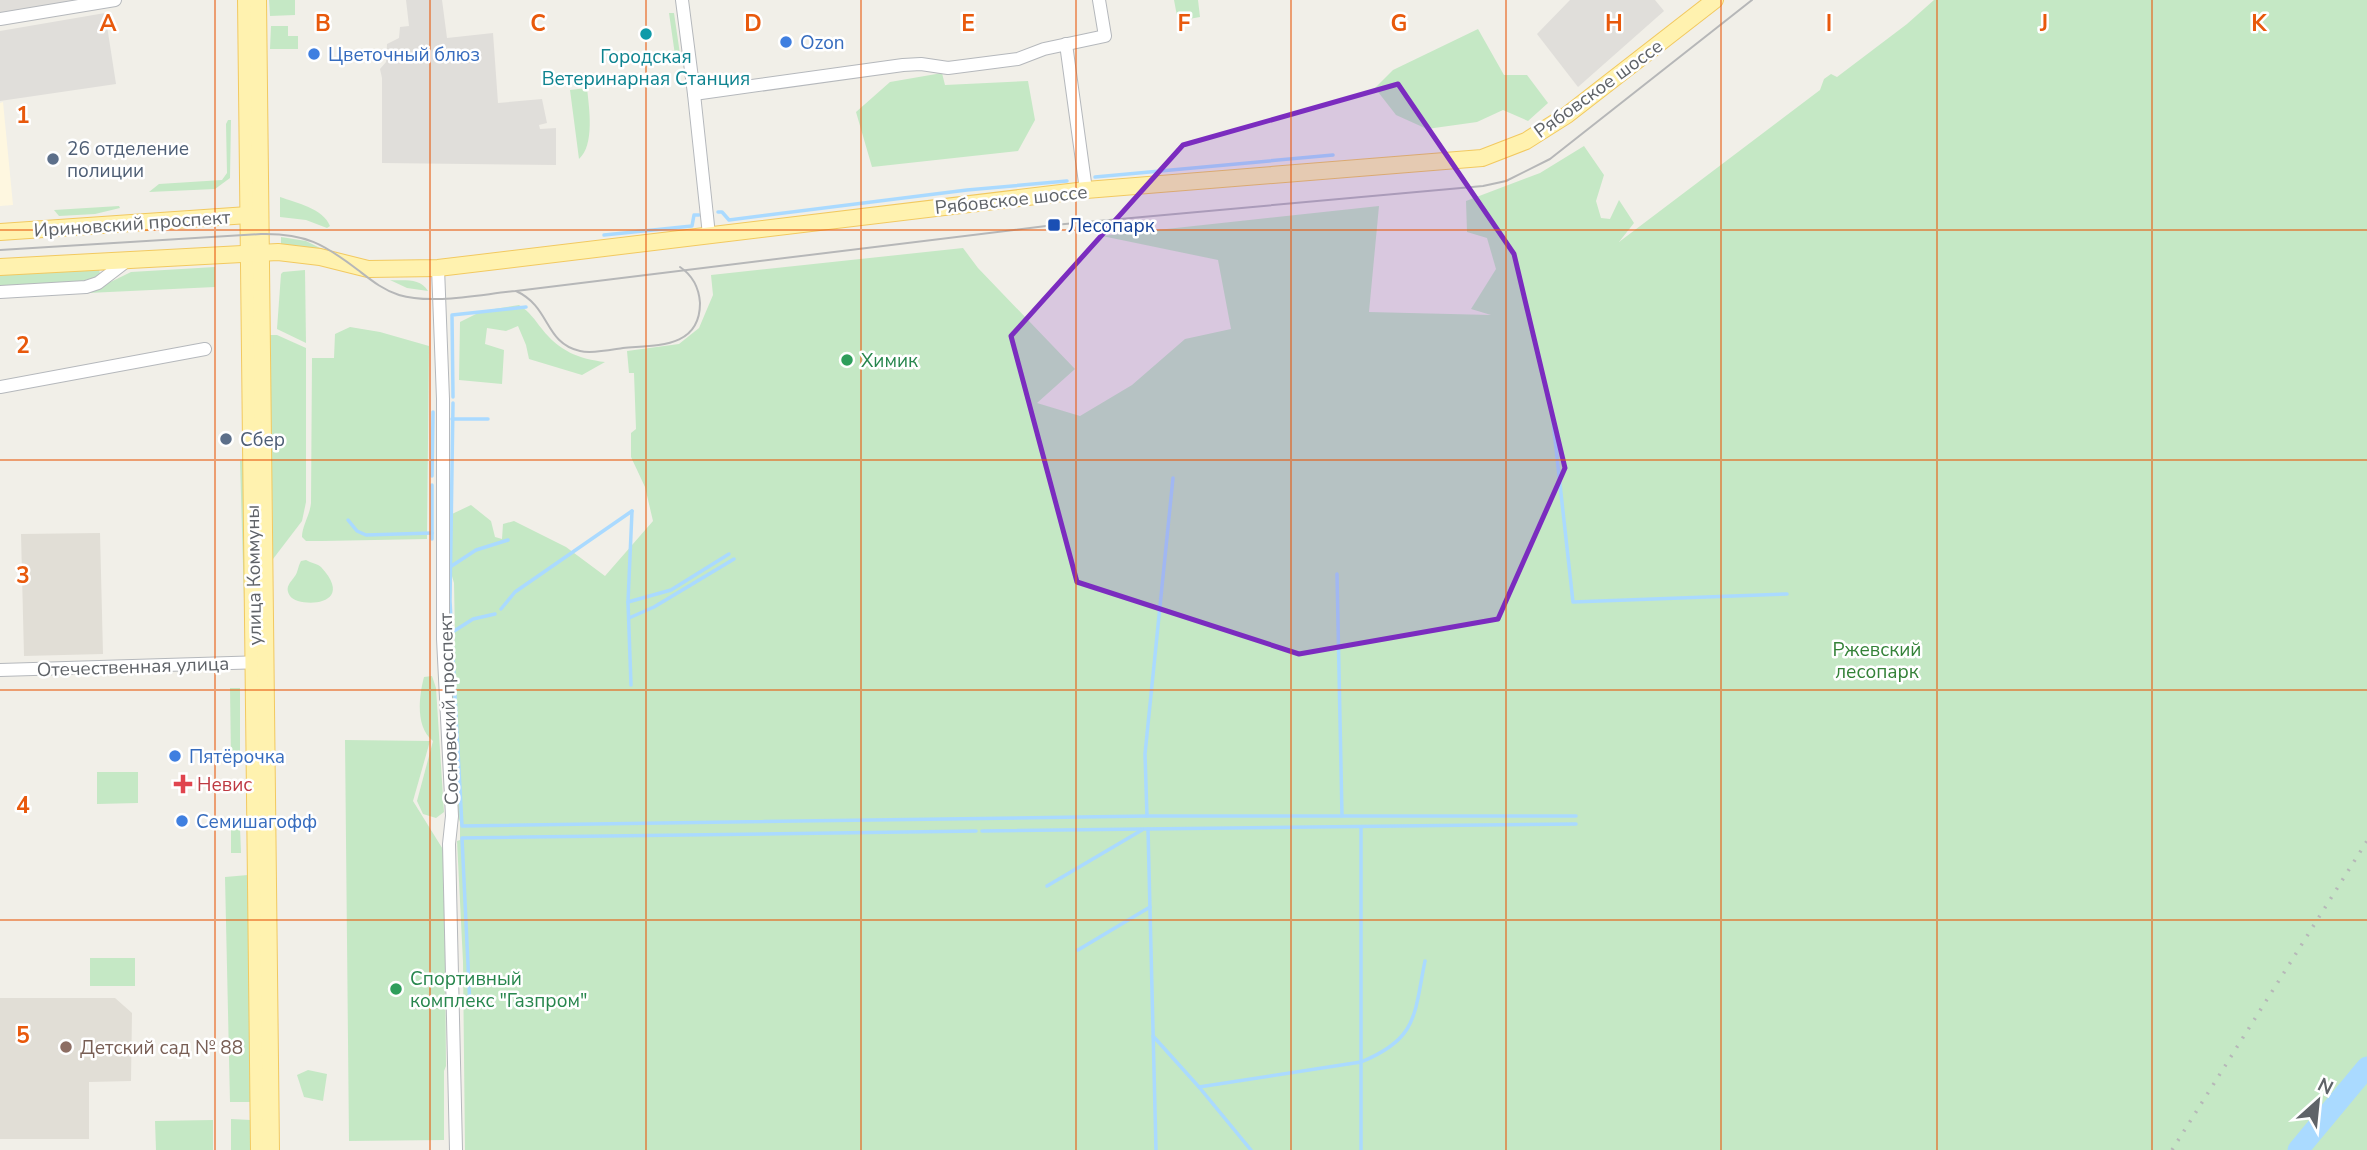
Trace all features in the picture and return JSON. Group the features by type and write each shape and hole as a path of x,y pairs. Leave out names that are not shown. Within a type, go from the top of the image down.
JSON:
{"main road":[{"name":"улица Коммуны","path":"246,0 255,252 260,662 271,1150"},
{"name":"улица Коммуны","path":"254,219 258,0"},
{"name":"Рябовское шоссе","path":"255,252 300,253 368,269 438,268 1086,190 1482,158 1526,141 1567,115 1716,0"},
{"name":"Ириновский проспект","path":"0,232 254,219"},
{"name":"Ириновский проспект","path":"0,267 255,252"},
{"name":"улица Коммуны","path":"259,1150 260,662"}],"street":[{"path":"0,19 116,0"},
{"path":"682,0 709,235"},
{"path":"694,94 902,65 921,64 948,68 1018,59 1066,44 1105,36 1099,0"},
{"path":"1066,44 1086,190"},
{"name":"Ириновский проспект","path":"0,292 86,287 98,283 128,260"},
{"name":"Сосновский проспект","path":"438,268 443,399 443,639 452,816 449,844 456,1150"},
{"path":"0,387 205,349"},
{"name":"Отечественная улица","path":"0,670 260,662"}],"highlighted area":[{"path":"1398,84 1514,254 1565,468 1498,619 1299,654 1077,582 1011,336 1183,145"}],"shaded area":[{"path":"0,0 77,0 0,13"},
{"path":"406,0 442,0 447,38 493,33 498,103 542,99 547,123 539,125 540,129 556,128 556,165 382,163 380,69 386,62 387,44 399,38 400,27 409,26"},
{"path":"1570,0 1655,0 1664,11 1578,87 1537,34"},
{"path":"105,13 116,84 0,101 0,31"},
{"path":"3,102 13,205 0,206 0,103"},
{"path":"100,533 103,654 24,656 21,534"},
{"name":"Детский сад № 88","path":"0,998 115,998 132,1013 131,1081 89,1082 89,1139 0,1139"}],"green space":[{"path":"269,0 295,0 295,15 270,16"},
{"path":"1174,0 1198,0 1200,17 1178,21"},
{"name":"Ржевский лесопарк","path":"1934,0 2367,0 2367,1150 465,1150 463,962 457,841 460,840 460,822 454,806 449,675 455,637 454,583 446,555 452,514 471,505 491,521 495,537 502,539 503,524 514,521 566,547 605,576 653,521 645,487 631,457 631,433 636,429 634,373 629,373 627,351 679,344 699,328 713,295 711,275 963,248 978,268 1075,369 1037,403 1080,416 1132,385 1185,339 1231,329 1218,260 1102,236 1379,206 1369,312 1491,315 1471,309 1496,269 1487,238 1467,232 1466,201 1540,173 1584,146 1604,175 1596,201 1601,218 1610,219 1619,200 1634,223 1619,242 1820,90 1824,79 1831,74 1837,77"},
{"path":"669,13 674,13 681,61 676,62"},
{"path":"271,26 288,26 288,36 298,36 298,49 270,49"},
{"path":"1478,29 1504,75 1527,75 1548,103 1528,121 1503,110 1477,122 1427,129 1396,115 1375,88 1393,70"},
{"path":"942,73 945,85 1028,81 1035,120 1018,151 872,167 856,112 890,82"},
{"path":"587,88 589,135 584,153 579,159 570,90"},
{"path":"228,120 231,120 230,178 215,189 149,192 159,184 222,180 227,173"},
{"path":"280,197 315,210 330,226 327,228 306,220 280,217"},
{"path":"120,208 95,214 59,216 54,210"},
{"path":"281,237 306,241 328,252 281,245"},
{"path":"215,267 215,287 88,293 131,272"},
{"path":"99,269 100,274 81,281 0,286 0,273"},
{"path":"305,270 306,343 277,329 281,274"},
{"path":"390,280 416,282 428,291 407,288"},
{"path":"519,305 555,343 578,356 605,362 582,375 529,359 518,326 506,331 487,328 485,344 504,350 502,384 459,380 460,322 482,311"},
{"path":"350,327 380,332 429,346 427,539 306,541 302,537 311,503 312,358 334,358 335,334"},
{"path":"270,335 277,335 306,348 306,502 302,521 273,559"},
{"path":"240,461 245,461 249,600 244,600"},
{"path":"306,560 321,567 331,580 333,590 330,597 313,603 295,600 288,593 301,561"},
{"path":"432,676 436,688 444,812 436,818 423,814 417,801 433,741 423,728 421,720 421,693 424,677"},
{"path":"230,688 240,688 240,758 231,758"},
{"name":"Cпортивный комплекс \"Газпром\"","path":"345,740 430,741 413,801 444,851 444,1140 349,1141"},
{"path":"97,772 138,772 138,803 97,804"},
{"path":"231,827 240,827 241,853 231,853"},
{"path":"248,875 252,1102 230,1102 225,877"},
{"path":"90,958 135,958 135,986 90,986"},
{"path":"308,1070 327,1074 323,1101 304,1097 297,1075"},
{"path":"231,1119 251,1120 251,1150 231,1150"},
{"path":"213,1120 213,1150 156,1150 155,1121"}],"waterway":[{"path":"1095,177 1333,155"},
{"path":"718,212 722,212 729,220 967,190 1067,181"},
{"path":"604,235 692,226 694,215 699,215"},
{"path":"453,397 452,315 526,307"},
{"path":"453,403 450,601 462,826 1147,816 1576,816"},
{"path":"432,476 433,412"},
{"path":"1552,412 1573,602 1787,594"},
{"path":"452,419 488,419"},
{"path":"1147,816 1145,754 1173,478"},
{"path":"432,485 432,539"},
{"path":"501,609 515,592 632,511"},
{"path":"631,685 628,602 632,511"},
{"path":"348,520 357,531 366,535 432,533"},
{"path":"450,567 476,550 508,540"},
{"path":"628,602 671,590 729,554"},
{"path":"629,618 654,607 734,559"},
{"path":"1337,574 1342,816"},
{"path":"451,633 473,619 495,614"},
{"path":"982,831 1576,824"},
{"path":"1361,828 1361,1150"},
{"path":"1148,829 1156,1150"},
{"path":"1047,886 1142,830"},
{"path":"470,1007 462,838 976,831"},
{"path":"1078,950 1150,907"},
{"path":"1153,1036 1199,1087 1361,1062 1394,1044 1410,1023 1425,961"},
{"path":"2298,1150 2367,1067"},
{"path":"1199,1087 1251,1150"}],"tram line":[{"path":"0,250 276,234 302,238 324,247 393,293 412,298 442,299 1054,225 1483,186 1506,181 1550,159 1752,0"},
{"path":"516,291 536,306 553,333 568,347 590,352 661,345 684,337 698,318 700,303 696,287 680,267"}],"railway":[{"path":"2172,1150 2367,841"}],"place":[{"name":"Городская Ветеринарная Станция","path":"646,34"},
{"name":"Ozon","path":"786,42"},
{"name":"Цветочный блюз","path":"314,54"},
{"name":"26 отделение полиции","path":"53,159"},
{"name":"Лесопарк","path":"1054,225"},
{"name":"Химик","path":"847,360"},
{"name":"Сбер","path":"226,439"},
{"name":"Пятёрочка","path":"175,756"},
{"name":"Невис","path":"183,784"},
{"name":"Семишагофф","path":"182,821"},
{"name":"Cпортивный комплекс \"Газпром\"","path":"396,989"},
{"name":"Детский сад № 88","path":"66,1047"}]}
